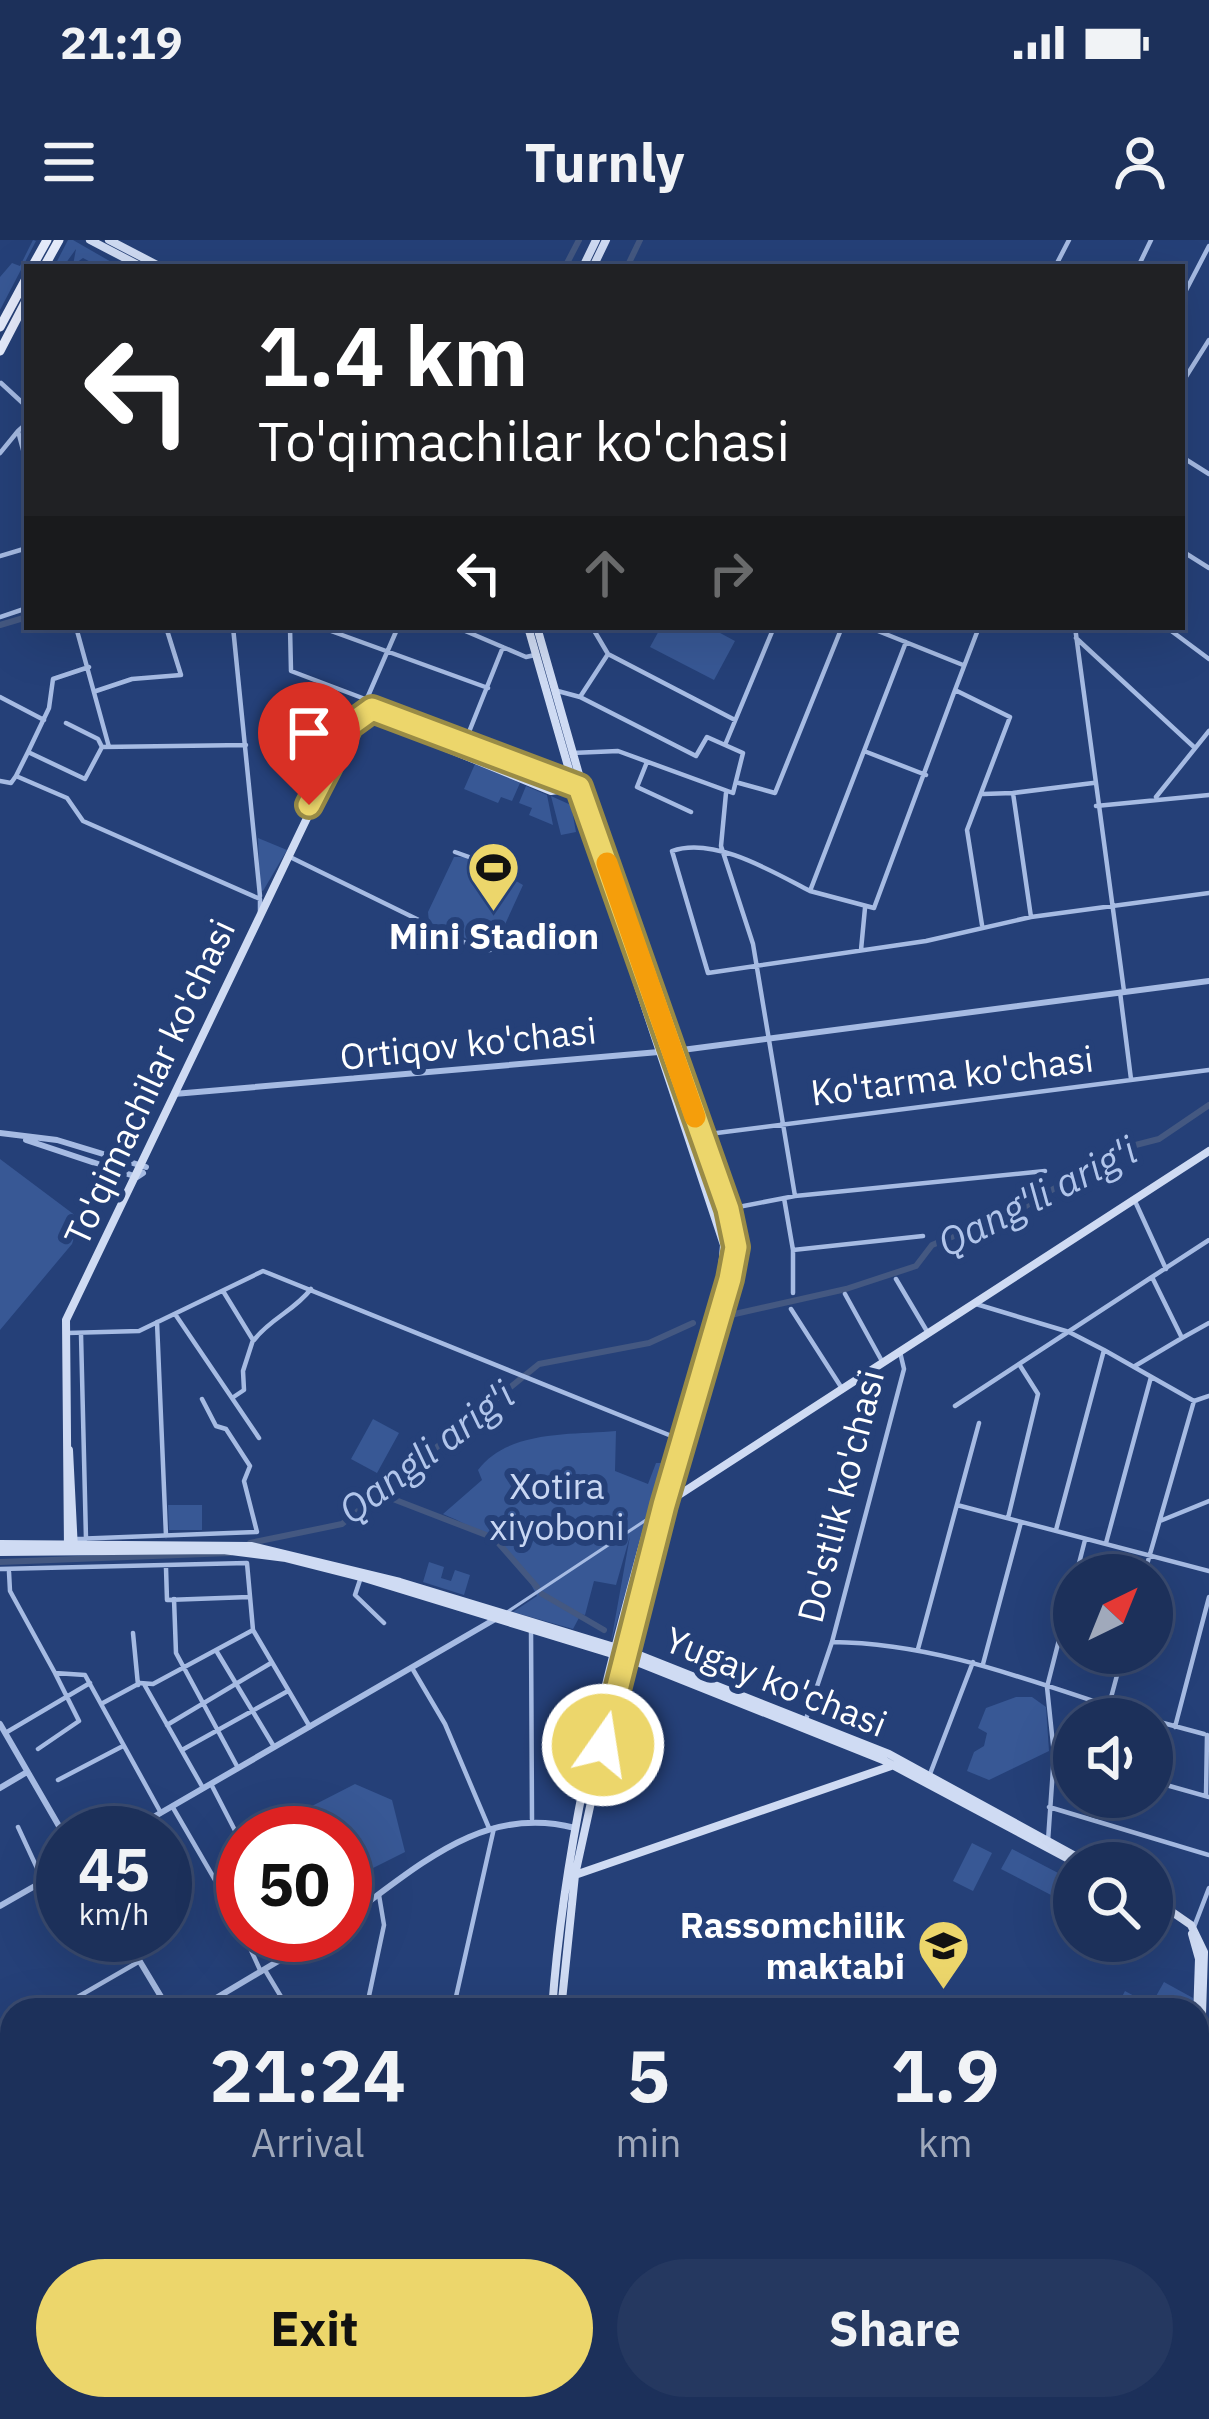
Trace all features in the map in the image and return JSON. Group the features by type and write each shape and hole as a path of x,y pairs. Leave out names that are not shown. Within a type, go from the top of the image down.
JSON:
{"main road":[{"path":"90,240 136,264"},
{"path":"109,240 151,264"},
{"path":"0,327 24,283"},
{"path":"0,351 24,305"},
{"path":"529,630 667,1051 724,1245 699,1370 650,1518 620,1652 575,1875 559,1998"},
{"path":"538,630 571,783 728,1209 736,1247 620,1652 575,1828 558,1998"},
{"path":"362,716 380,710 571,783 584,793"},
{"path":"362,716 550,791 580,811"},
{"name":"To'qimachilar ko'chasi","path":"71,1545 66,1332 264,901 362,716"},
{"path":"459,754 466,748 464,743"},
{"path":"548,778 562,773 568,758"},
{"path":"571,783 576,767"},
{"path":"550,791 571,783"},
{"name":"To'qimachilar ko'chasi","path":"176,1094 264,901"},
{"path":"664,1505 1209,1150"},
{"name":"Yugay ko'chasi","path":"0,1548 226,1544 290,1551 620,1652 805,1722 929,1776 1053,1844"},
{"name":"Yugay ko'chasi","path":"71,1545 223,1550 286,1558 502,1615 531,1628 620,1652 900,1763 1053,1850"},
{"path":"575,1875 900,1763"},
{"path":"1173,1913 1196,1926 1207,1983"},
{"path":"1173,1917 1195,1941 1196,1998"}],"street":[{"path":"1185,292 1209,246"},
{"path":"1185,378 1209,340"},
{"path":"1,383 24,404"},
{"path":"0,453 24,426"},
{"path":"18,431 24,454"},
{"path":"28,752 85,779 106,747 77,630"},
{"path":"96,692 132,679 181,675 167,630"},
{"path":"233,630 264,901"},
{"path":"290,630 290,670 365,699"},
{"path":"328,630 488,688"},
{"path":"362,716 397,630"},
{"path":"463,630 535,655"},
{"path":"594,630 608,654 735,720"},
{"path":"725,745 773,630"},
{"path":"737,783 775,793 841,630"},
{"path":"876,630 962,665"},
{"path":"979,630 874,908 810,891 726,855 687,845 672,850 708,973 861,952 1031,917 1209,893"},
{"path":"1075,630 1131,1079"},
{"path":"1170,630 1209,659"},
{"path":"1076,638 1195,748"},
{"path":"810,891 906,642"},
{"path":"464,743 503,647"},
{"path":"580,697 608,654"},
{"path":"0,781 11,783 16,776 44,720 53,679 89,667"},
{"path":"554,690 566,689 696,756 707,737 743,753 733,794 602,748 568,758"},
{"path":"956,690 1010,717 967,830 982,926"},
{"path":"0,698 44,720"},
{"path":"66,723 106,747 246,745"},
{"path":"1154,798 1209,731"},
{"path":"865,751 926,775"},
{"path":"647,762 637,787 692,812"},
{"path":"16,776 67,798 82,821 264,901"},
{"path":"983,794 1094,783"},
{"path":"726,793 721,846 733,873 756,965 794,1196"},
{"path":"1013,793 1031,917"},
{"path":"1096,806 1209,794"},
{"path":"455,852 469,857"},
{"path":"289,856 482,951 518,946"},
{"path":"733,873 748,862"},
{"path":"861,952 865,908"},
{"name":"Ortiqov ko'chasi","path":"176,1094 667,1051 1209,981"},
{"name":"Ko'tarma ko'chasi","path":"701,1136 1209,1070"},
{"path":"0,1133 57,1140 142,1171"},
{"path":"728,1209 794,1196 1045,1171"},
{"path":"784,1198 793,1250 793,1293"},
{"path":"1134,1199 1166,1269"},
{"path":"793,1250 923,1236"},
{"path":"955,1406 1209,1240"},
{"path":"66,1332 122,1335 263,1270 674,1437"},
{"path":"1152,1277 1182,1338"},
{"path":"896,1279 928,1333"},
{"path":"232,1398 244,1390 243,1371 253,1340 267,1324 296,1309 311,1289"},
{"path":"223,1291 253,1340"},
{"path":"845,1294 884,1363"},
{"path":"976,1304 1069,1332 1194,1401 1209,1396"},
{"path":"791,1310 843,1390"},
{"path":"175,1314 260,1438"},
{"path":"157,1322 166,1536"},
{"path":"1134,1367 1209,1323"},
{"path":"82,1334 86,1539"},
{"path":"1056,1530 1104,1350"},
{"name":"Do'stlik ko'chasi","path":"805,1722 832,1642 904,1369 900,1352"},
{"path":"1008,1518 1038,1394 1019,1364"},
{"path":"1106,1543 1151,1377"},
{"path":"71,1545 86,1539 247,1535 260,1525 244,1480 250,1466 226,1429 216,1426 202,1399"},
{"path":"957,1504 1150,1554 1194,1401"},
{"path":"918,1649 979,1423"},
{"path":"1160,1521 1209,1501"},
{"path":"172,1806 502,1615 650,1518"},
{"path":"983,1664 1021,1522"},
{"path":"1081,1554 1085,1538"},
{"path":"1173,1561 1209,1571"},
{"path":"0,1569 247,1563 254,1630 310,1727"},
{"path":"166,1565 167,1600 249,1598"},
{"path":"9,1569 10,1591 79,1721 38,1749"},
{"path":"361,1577 355,1595 384,1622"},
{"path":"1173,1787 1207,1797 1208,1735 1175,1727 1209,1597"},
{"path":"174,1600 176,1652 182,1668 238,1768"},
{"path":"531,1628 532,1820"},
{"path":"101,1704 217,1652 254,1630"},
{"path":"134,1633 141,1684 219,1806"},
{"path":"832,1642 918,1649 983,1664 1081,1698"},
{"path":"217,1652 275,1747"},
{"path":"929,1776 974,1662"},
{"path":"167,1725 271,1663"},
{"path":"1053,1664 1047,1688 1053,1745"},
{"path":"412,1668 445,1724 492,1828 456,1998"},
{"path":"55,1673 85,1675 157,1806"},
{"path":"4,1736 90,1683"},
{"path":"182,1750 288,1691"},
{"path":"0,1724 47,1806"},
{"path":"58,1780 123,1745"},
{"path":"1048,1841 1053,1765"},
{"path":"0,1788 27,1772"},
{"path":"1049,1807 1209,1855"},
{"path":"372,1900 452,1842 532,1820 575,1828"},
{"path":"18,1827 36,1866"},
{"path":"192,1841 216,1884"},
{"path":"0,1906 36,1885"},
{"path":"1196,1926 1209,1888"},
{"path":"369,1998 384,1925 379,1895"},
{"path":"1196,1926 1209,1921"},
{"path":"77,1998 138,1962"},
{"path":"141,1962 162,1998"},
{"path":"258,1962 281,1998"},
{"path":"217,1998 278,1962"}],"green space":[{"path":"33,240 0,310 0,277 12,263 20,266"},
{"path":"68,240 73,240 115,264 94,264 83,258 73,264 76,249 65,264 56,264"},
{"path":"659,630 715,630 735,641 714,680 650,647"},
{"path":"475,764 520,783 512,801 501,797 498,803 464,789"},
{"path":"526,786 547,795 553,825 529,815 532,808 519,803"},
{"path":"551,796 571,805 576,832 561,835"},
{"path":"258,838 287,850 263,891 260,890"},
{"path":"454,857 475,857 523,885 496,944 481,945 429,922 428,912"},
{"path":"0,1159 80,1219 72,1244 0,1330"},
{"path":"373,1419 399,1433 377,1473 351,1459"},
{"name":"Xotira xiyoboni","path":"616,1431 615,1471 648,1484 656,1463 663,1463 611,1642 630,1536 616,1585 594,1581 585,1615 581,1614 573,1629 513,1612 537,1596 520,1567 486,1536 443,1514 482,1480 478,1470 506,1448 541,1437"},
{"path":"168,1505 202,1505 202,1530 169,1530"},
{"path":"429,1562 444,1567 441,1578 451,1581 455,1570 470,1575 464,1595 423,1582"},
{"path":"1016,1697 1032,1697 1046,1707 1049,1751 989,1780 967,1771 974,1752 984,1746 987,1733 978,1728 986,1708"},
{"path":"355,1784 392,1800 405,1852 372,1868 372,1806 312,1806"},
{"path":"972,1843 992,1853 973,1891 953,1881"},
{"path":"1012,1849 1053,1870 1053,1891 1051,1895 1001,1869"},
{"path":"1164,1982 1193,1998 1155,1998"}],"waterway":[{"path":"567,264 579,240"},
{"path":"628,264 640,240"},
{"path":"0,625 24,618"},
{"name":"Qang'li arig'i","path":"726,1316 846,1289 916,1266 932,1245 969,1230 990,1211 1026,1206 1116,1150 1159,1139 1209,1105"},
{"name":"Qangli arig'i","path":"250,1543 342,1524 539,1364 649,1343 693,1323"},
{"path":"380,1494 494,1538 537,1587"},
{"name":"Qangli arig'i","path":"0,1562 230,1553"},
{"path":"542,1594 604,1630"}],"slow traffic":[{"path":"607,863 695,1117"}],"place":[{"name":"Mini Stadion","path":"494,913"},
{"name":"Rassomchilik maktabi","path":"944,1991"}],"route":[{"path":"309,805 350,725 359,713 372,709 579,787 728,1209 736,1240 730,1279 664,1505 603,1745"}]}
